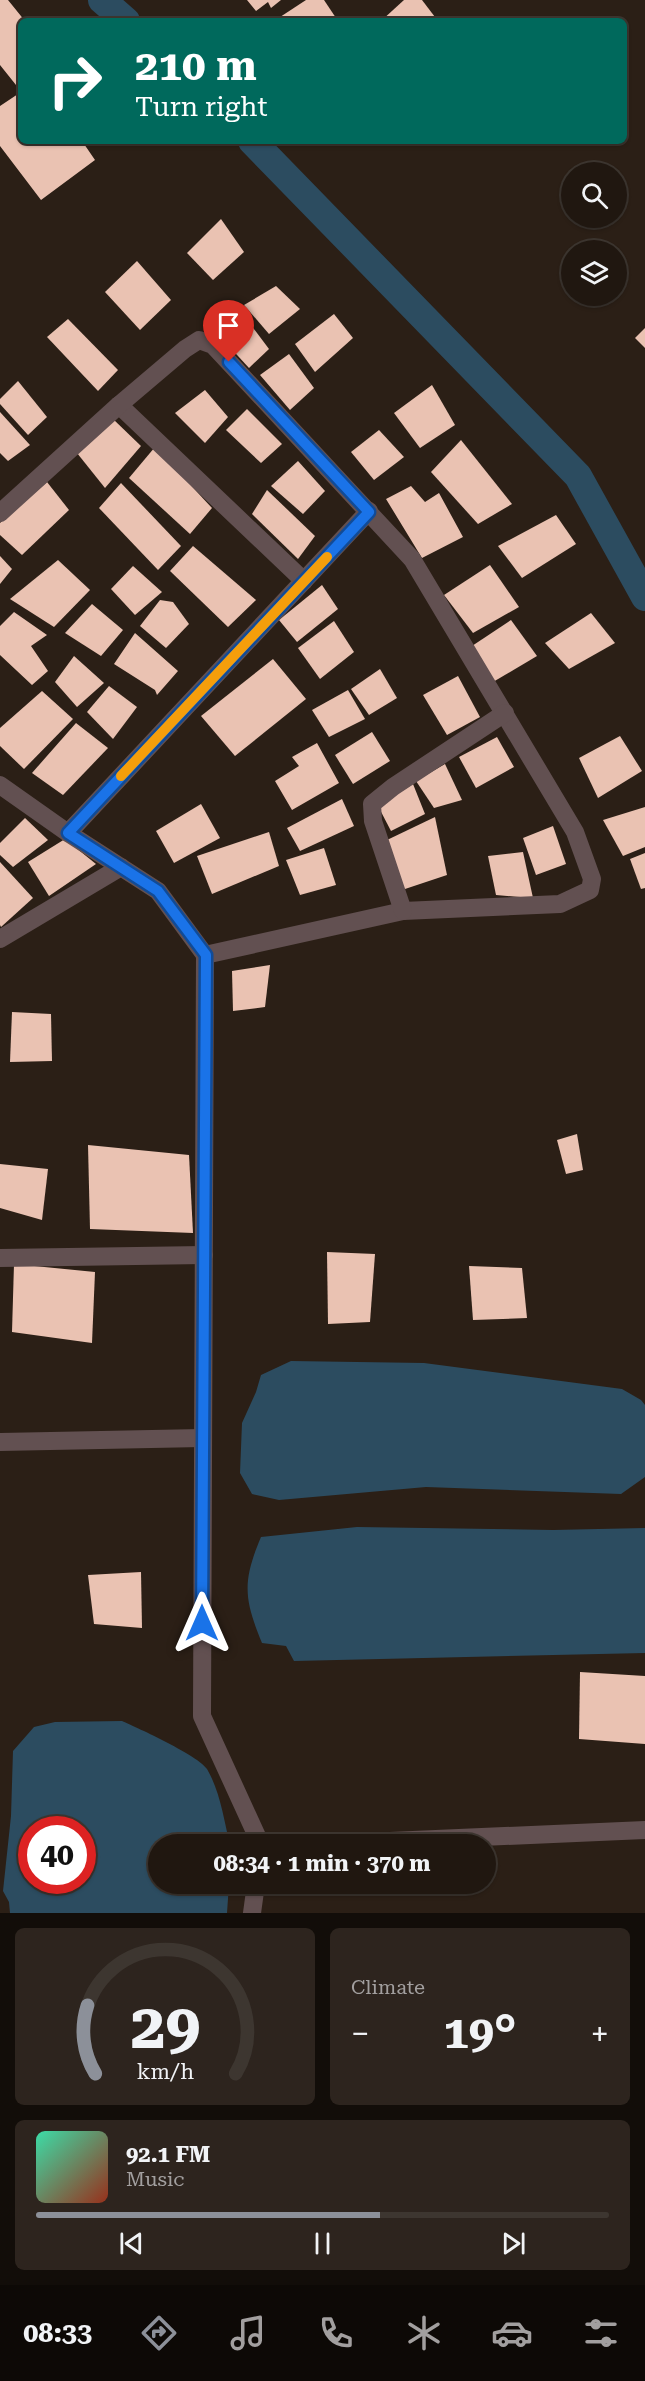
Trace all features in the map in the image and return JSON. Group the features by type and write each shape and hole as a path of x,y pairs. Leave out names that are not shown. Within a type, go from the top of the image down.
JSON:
{"street":[{"path":"0,513 119,405 185,349 199,340 213,345 412,559 575,832 592,879 590,890 560,904 403,911 206,955"},
{"path":"119,405 304,581"},
{"path":"68,833 369,512"},
{"path":"403,911 373,821 372,804 393,787 504,713"},
{"path":"0,785 68,833 158,891 206,955 202,1716 256,1834"},
{"path":"0,939 121,867"},
{"path":"0,1258 204,1255"},
{"path":"0,1442 202,1438"},
{"path":"496,1836 645,1830"},
{"path":"252,1913 255,1894"}],"water":[{"path":"291,1361 424,1363 622,1389 641,1400 645,1405 645,1477 621,1494 426,1487 279,1500 252,1494 240,1473 242,1423 261,1375"},
{"path":"357,1527 553,1530 645,1528 645,1653 294,1661 286,1646 262,1643 252,1614 248,1590 251,1566 261,1537"},
{"path":"122,1721 202,1763 207,1769 218,1796 227,1834 148,1834 148,1894 228,1894 227,1913 10,1913 9,1902 3,1891 11,1816 13,1751 34,1727 55,1722"}],"building":[{"path":"0,0 8,0 23,18 18,18 18,83 16,85 0,65"},
{"path":"247,0 281,0 271,8 268,2 256,11"},
{"path":"306,0 324,0 336,18 279,18"},
{"path":"404,0 422,0 436,18 384,18"},
{"path":"18,94 18,144 84,144 95,160 41,200 0,146 0,106"},
{"path":"221,219 244,252 213,280 187,253"},
{"path":"137,261 171,300 140,330 105,292"},
{"path":"276,286 300,309 269,334 244,305"},
{"path":"239,309 269,349 249,368 215,331"},
{"path":"334,314 353,338 315,372 295,344"},
{"path":"68,319 118,370 98,391 47,337"},
{"path":"645,328 645,348 635,338"},
{"path":"289,354 314,388 290,410 260,375"},
{"path":"18,381 47,417 28,435 0,404 0,399"},
{"path":"432,385 455,425 420,448 394,413"},
{"path":"205,390 228,417 205,443 175,413"},
{"path":"247,409 282,444 261,463 226,430"},
{"path":"0,412 30,445 8,461 0,453"},
{"path":"113,419 141,446 105,488 77,453"},
{"path":"379,430 404,457 374,480 351,452"},
{"path":"461,440 512,504 478,524 431,472"},
{"path":"155,447 212,508 190,534 129,478"},
{"path":"298,461 325,491 303,514 271,486"},
{"path":"47,482 69,510 22,555 0,535 0,523"},
{"path":"121,483 181,546 158,570 99,508"},
{"path":"411,486 425,502 439,493 463,537 422,558 386,499"},
{"path":"267,490 315,536 298,559 252,514"},
{"path":"556,515 576,544 522,578 498,546"},
{"path":"193,546 256,600 228,627 170,571"},
{"path":"0,556 12,569 0,584"},
{"path":"58,560 90,590 54,627 10,599"},
{"path":"490,565 519,607 473,633 444,595"},
{"path":"133,566 162,592 135,615 111,589"},
{"path":"322,585 338,609 297,642 279,620"},
{"path":"160,600 173,602 189,624 166,648 140,626"},
{"path":"92,604 123,630 101,656 65,633"},
{"path":"14,612 47,635 31,646 48,671 32,685 0,655 0,626"},
{"path":"591,613 615,643 569,669 545,643"},
{"path":"511,620 537,656 493,682 472,646"},
{"path":"334,621 354,652 320,679 298,648"},
{"path":"135,633 178,671 157,695 155,690 114,664"},
{"path":"74,656 104,683 77,707 55,682"},
{"path":"273,659 306,699 235,756 201,716"},
{"path":"380,669 397,698 369,715 351,689"},
{"path":"458,676 480,717 447,735 423,695"},
{"path":"109,686 137,707 113,739 87,712"},
{"path":"348,690 365,719 329,737 312,710"},
{"path":"42,691 73,719 24,769 0,746 0,728"},
{"path":"76,723 108,748 63,795 32,773"},
{"path":"372,732 390,761 353,784 335,755"},
{"path":"620,736 642,771 598,798 579,758"},
{"path":"497,737 514,767 476,788 459,757"},
{"path":"317,743 339,783 292,810 275,781 299,766 292,757"},
{"path":"445,764 462,800 434,808 416,781"},
{"path":"413,784 425,814 391,831 378,806"},
{"path":"342,799 354,826 300,851 287,828"},
{"path":"201,804 220,838 174,863 156,831"},
{"path":"645,807 645,847 623,856 603,820"},
{"path":"435,817 447,875 402,890 387,840"},
{"path":"25,818 48,840 13,867 0,855 0,843"},
{"path":"553,826 566,864 536,875 523,838"},
{"path":"269,832 279,866 212,894 197,856"},
{"path":"65,839 96,864 49,896 28,862"},
{"path":"324,848 336,885 300,895 286,860"},
{"path":"523,852 533,898 496,895 488,856"},
{"path":"645,853 645,888 641,889 630,859"},
{"path":"0,862 33,898 1,927 0,925"},
{"path":"270,965 265,1007 233,1011 232,971"},
{"path":"12,1012 51,1014 52,1061 10,1062"},
{"path":"577,1134 583,1170 566,1174 557,1140"},
{"path":"88,1145 189,1155 193,1233 90,1229"},
{"path":"0,1164 48,1169 42,1220 0,1208"},
{"path":"327,1252 375,1254 370,1322 328,1324"},
{"path":"14,1264 95,1272 92,1343 12,1332"},
{"path":"469,1266 522,1268 527,1318 473,1320"},
{"path":"141,1572 142,1628 94,1624 88,1575"},
{"path":"580,1672 645,1676 645,1744 579,1739"}],"waterway":[{"path":"102,0 123,18"},
{"path":"255,144 578,476 645,597"}],"slow traffic":[{"path":"121,776 327,557"}],"route":[{"path":"202,1623 206,955 158,891 68,833 369,512 229,362"}]}
